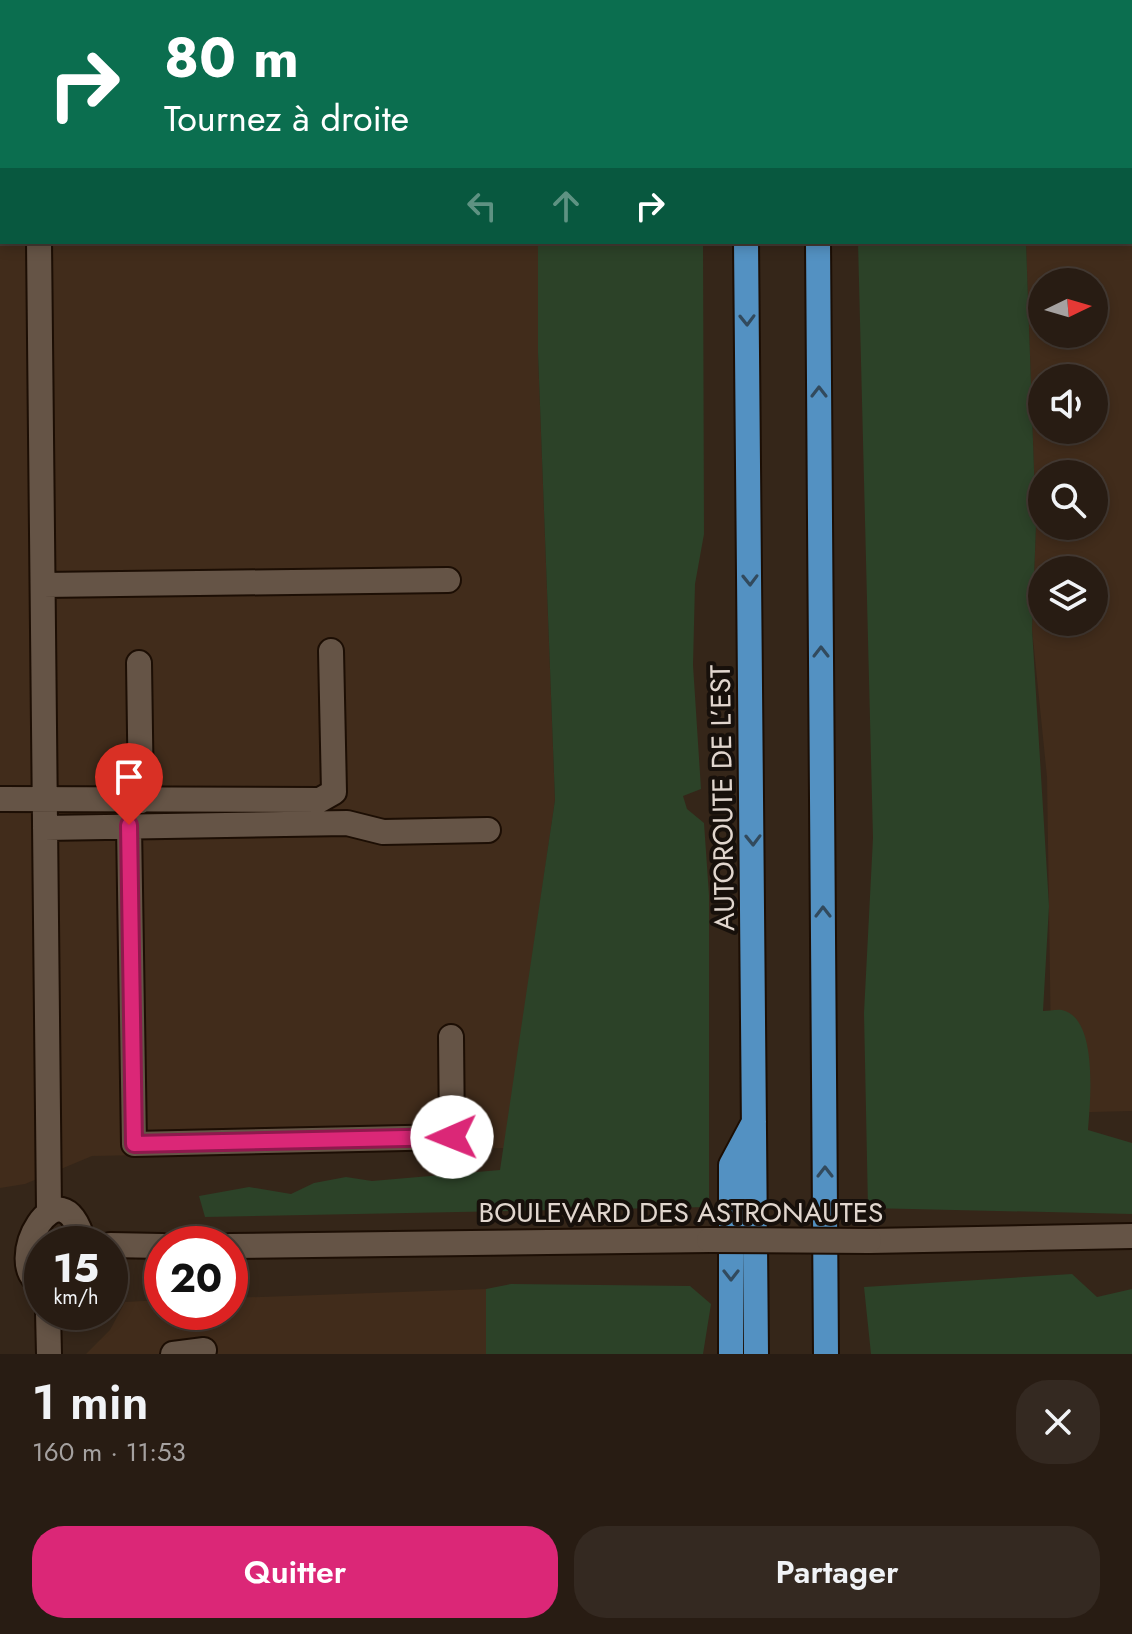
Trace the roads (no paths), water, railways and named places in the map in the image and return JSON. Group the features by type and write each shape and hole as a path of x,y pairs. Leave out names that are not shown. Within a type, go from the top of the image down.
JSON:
{"highway":[{"name":"AUTOROUTE DE L’EST","path":"746,244 756,1354"},
{"path":"818,244 830,1347"},
{"path":"731,1354 731,1165 756,1120"}],"street":[{"path":"39,244 49,1211"},
{"path":"43,585 448,580"},
{"path":"0,799 320,800 334,792 331,651"},
{"path":"139,663 141,801"},
{"path":"45,828 347,823 383,832 488,830"},
{"path":"129,825 134,1144 452,1137 451,1037"},
{"path":"24,1275 5,1252 25,1218 49,1211 60,1213 77,1226"},
{"name":"BOULEVARD DES ASTRONAUTES","path":"248,1246 1132,1236"},
{"path":"48,1330 49,1354"},
{"path":"173,1354 204,1350"}]}
